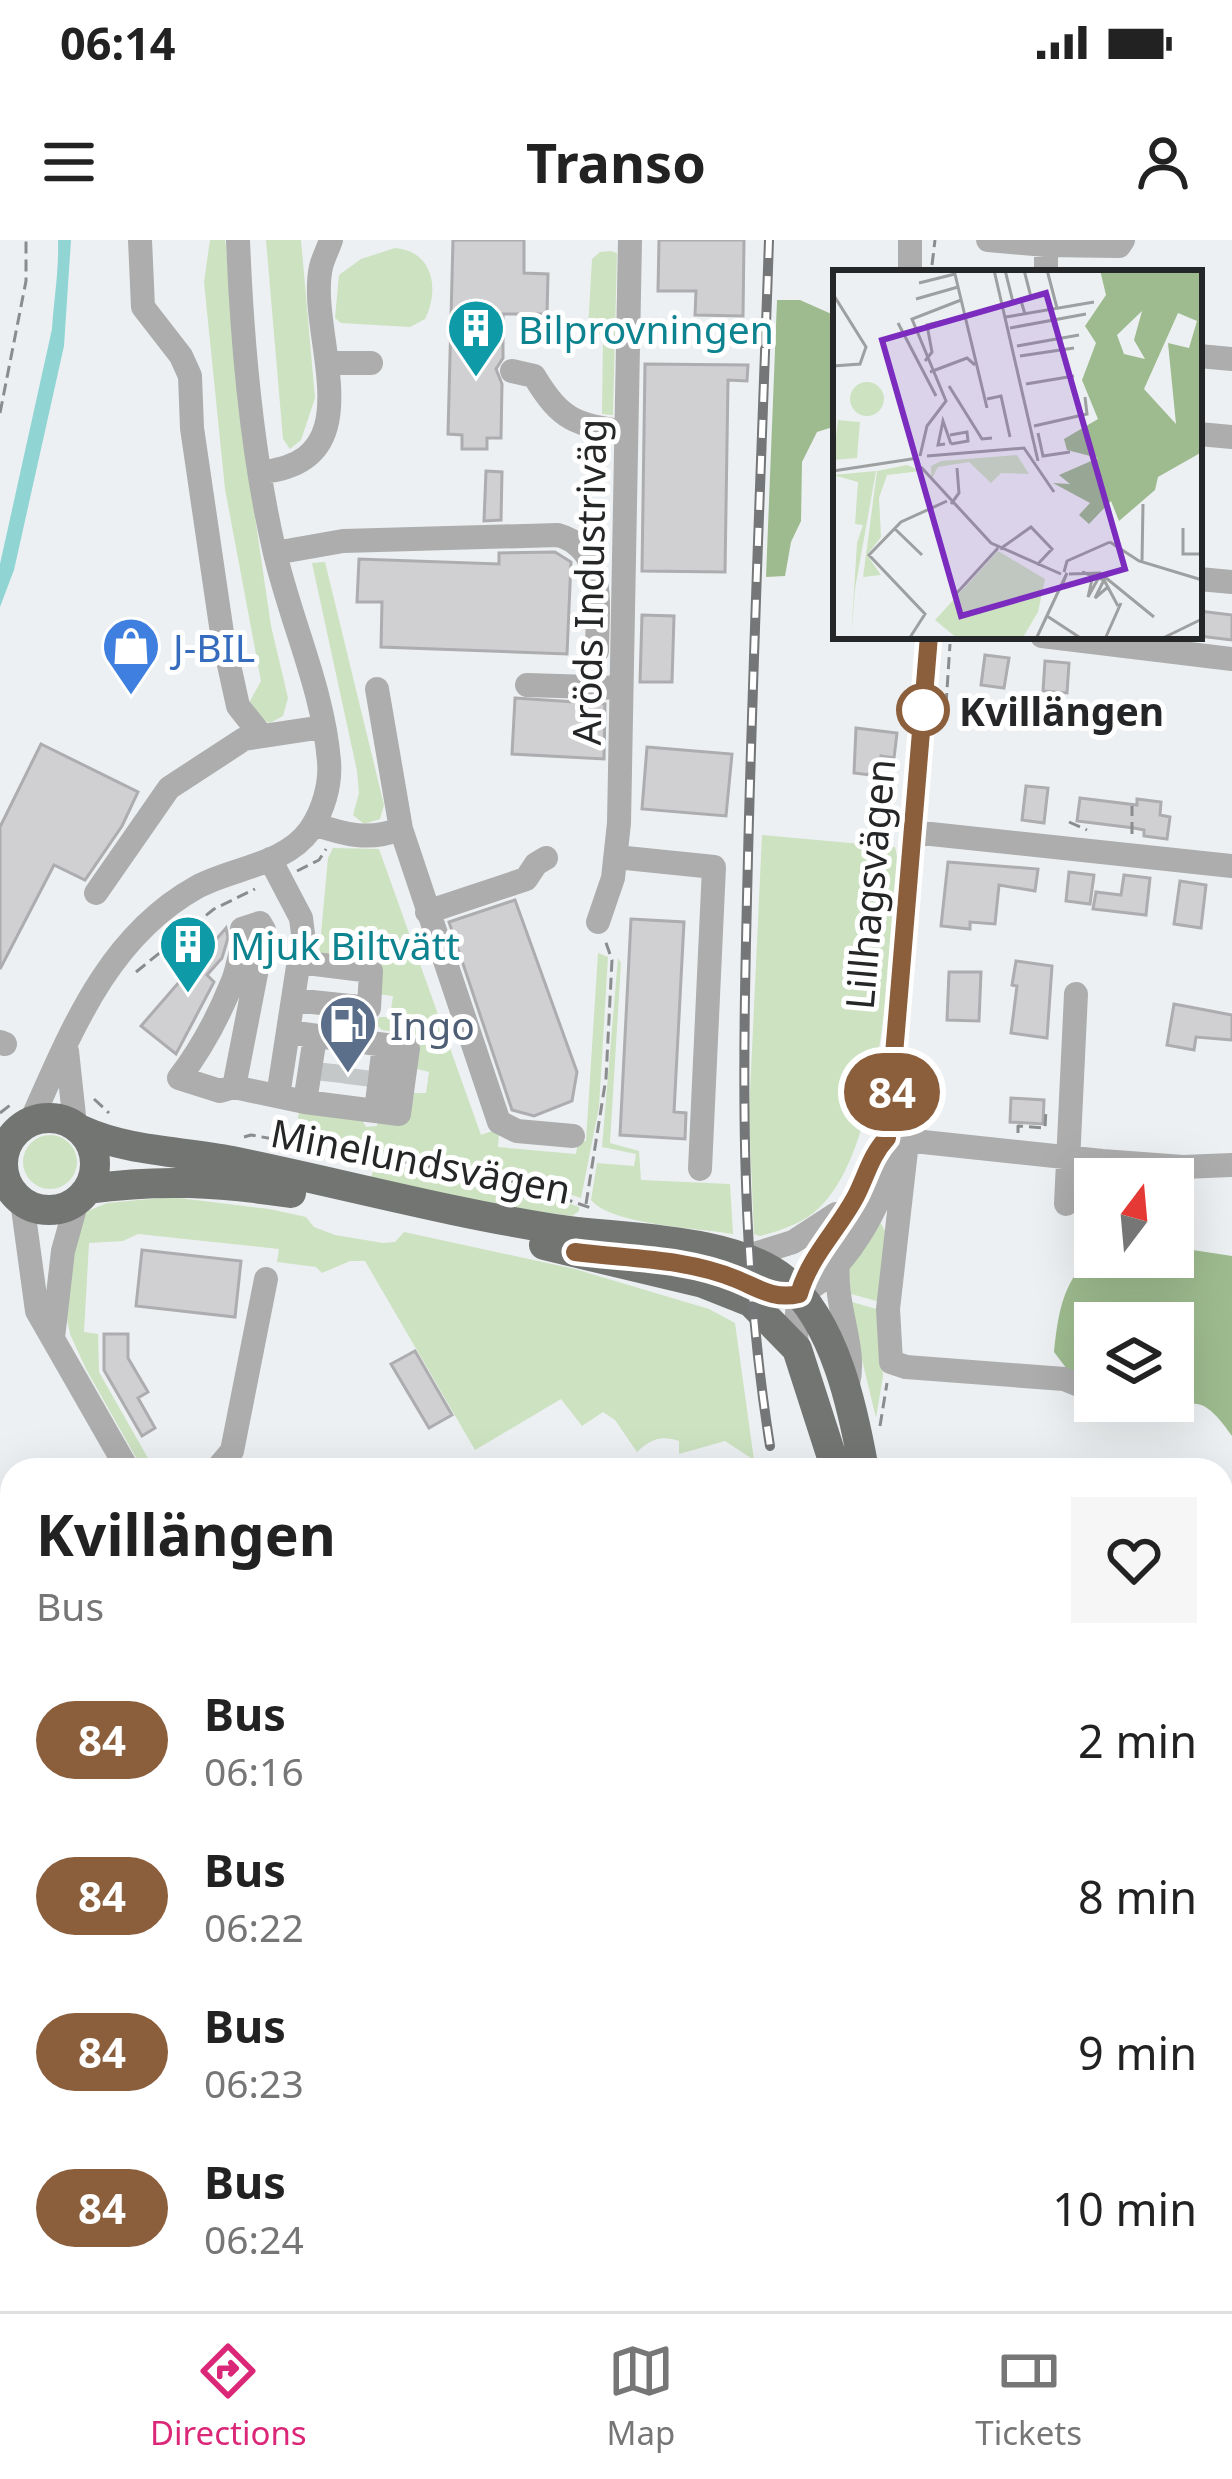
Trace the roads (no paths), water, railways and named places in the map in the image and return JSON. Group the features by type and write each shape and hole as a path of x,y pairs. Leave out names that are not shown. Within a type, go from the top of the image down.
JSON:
{"main road":[{"name":"Minelundsvägen","path":"13,1120 54,1118 131,1147 236,1162 478,1215 748,1256"},
{"path":"10,1187 4,1157 13,1120"},
{"path":"78,1127 95,1158 95,1174 83,1195"},
{"name":"Minelundsvägen","path":"10,1187 45,1210 62,1208 83,1195 148,1181 199,1180 334,1200 704,1283 752,1303"},
{"path":"748,1256 799,1294 823,1329 836,1369 848,1388 862,1458"},
{"name":"Lillhagsvägen","path":"752,1303 797,1349 832,1458"}],"street":[{"path":"140,240 143,307 181,356 190,376 191,428 222,633 238,706 261,735"},
{"path":"13,1120 67,1049 94,987 142,926 200,885 271,859 307,835 328,787 330,764 310,667 274,553 247,366 238,240"},
{"path":"261,472 290,469 316,443 329,408 320,267 310,240"},
{"path":"320,267 331,240"},
{"name":"Aröds Industriväg","path":"598,922 616,857 630,240"},
{"path":"988,240 1046,245 1119,245 1123,240"},
{"path":"1046,245 1046,270"},
{"path":"1202,356 1232,359"},
{"path":"329,363 371,363"},
{"path":"512,371 534,376 548,400 582,426 626,431"},
{"path":"1202,434 1232,437"},
{"path":"274,553 344,542 558,535 575,540 588,551 596,579 597,651"},
{"path":"1202,579 1232,582"},
{"name":"Lillhagsvägen","path":"799,1294 823,1281 838,1263 881,1193 897,1140 912,832 929,639"},
{"path":"1067,639 1232,659"},
{"path":"527,685 621,688"},
{"path":"377,689 401,829 499,1122 517,1131 573,1136"},
{"path":"96,893 169,788 230,746 261,735 323,727"},
{"path":"314,824 350,836 384,836 401,829"},
{"path":"912,832 1232,866"},
{"path":"616,857 714,866 700,1169"},
{"path":"427,912 526,879 546,858"},
{"path":"271,859 302,918 278,1096"},
{"path":"299,962 371,971 369,1008 347,1072"},
{"path":"234,1087 245,976 179,1078 220,1091 234,1087 278,1096 347,1072"},
{"path":"1066,1204 1076,994"},
{"path":"293,1000 369,1008"},
{"path":"288,1033 347,1072"},
{"path":"67,1049 69,1090 78,1127"},
{"path":"1074,1383 891,1362 887,1324 897,1140 1183,1167 1232,1165"},
{"name":"Lillhagsvägen","path":"797,1349 795,1316 806,1268 856,1197 873,1152 897,1140"},
{"path":"10,1187 38,1311 121,1458"},
{"path":"53,1338 63,1251 83,1195"},
{"name":"Lillhagsvägen","path":"748,1256 800,1239 856,1197"},
{"path":"575,1252 674,1262 731,1277 773,1295 799,1294"},
{"path":"838,1263 838,1309 853,1366 848,1388"},
{"path":"226,1458 232,1450 266,1279"}],"water":[{"path":"58,240 71,240 64,346 14,570 0,607 0,564 52,329"}],"tunnel":[{"path":"332,1082 334,1064"},
{"path":"355,1085 357,1069"}],"railway":[{"path":"769,240 744,1079 752,1298 770,1446"}],"place":[{"name":"Bilprovningen","path":"476,379"},
{"name":"J-BIL","path":"131,697"},
{"name":"Kvillängen","path":"923,710"},
{"name":"Mjuk Biltvätt","path":"188,995"},
{"name":"Ingo","path":"348,1075"}]}
